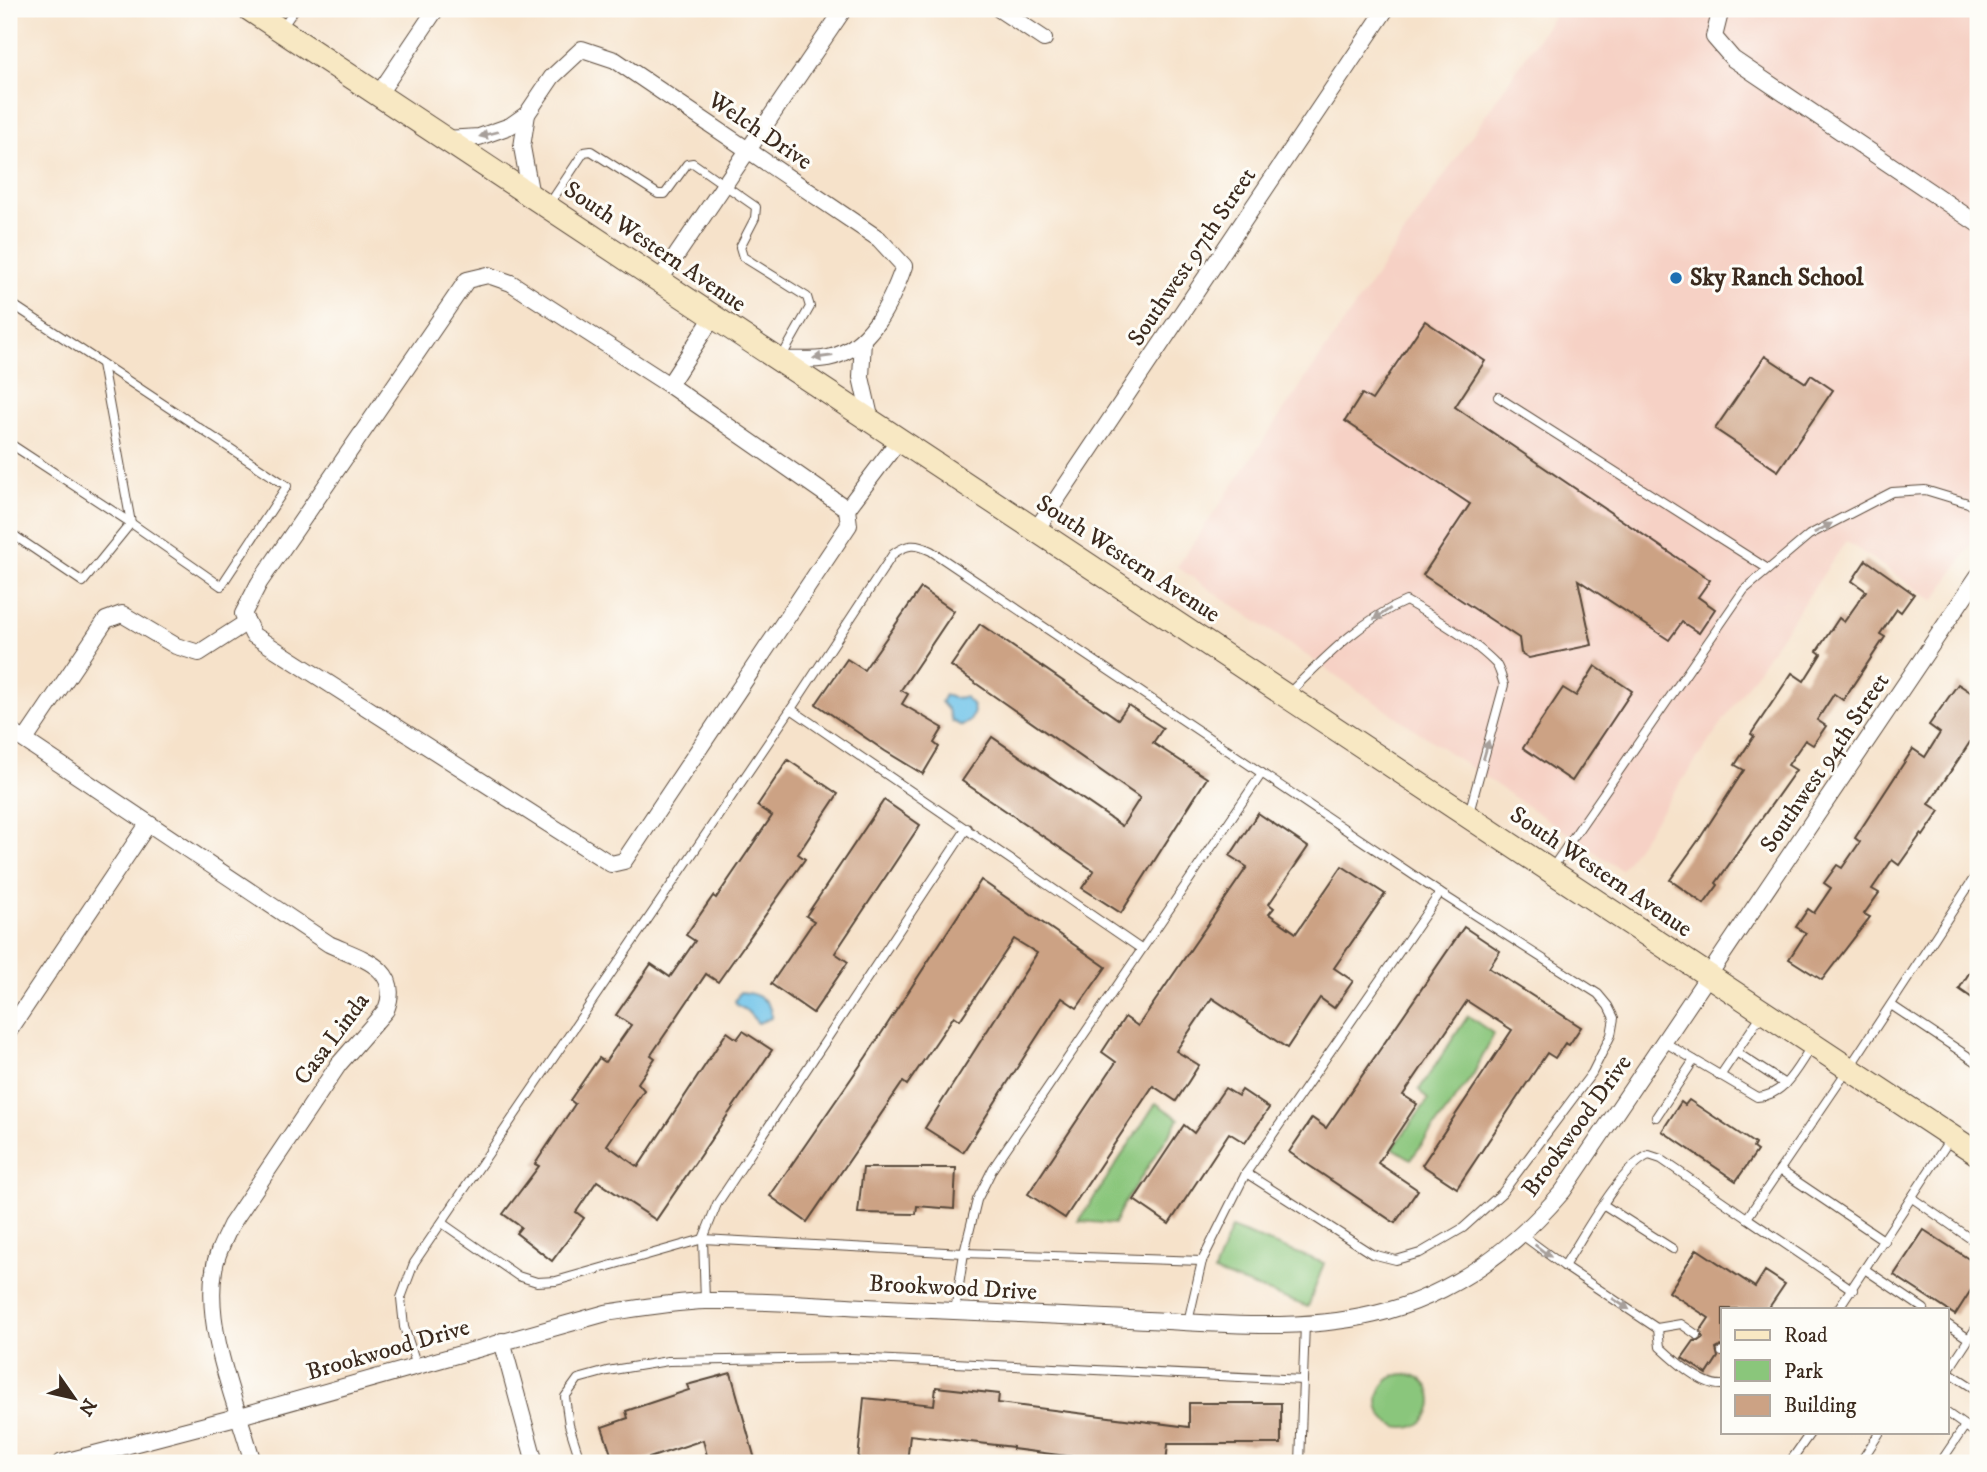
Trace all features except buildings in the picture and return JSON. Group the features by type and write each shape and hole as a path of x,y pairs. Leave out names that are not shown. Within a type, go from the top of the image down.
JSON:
{"main road":[{"name":"South Western Avenue","path":"249,9 1978,1154"}],"street":[{"path":"378,95 436,9"},
{"path":"659,281 844,9"},
{"path":"999,9 1044,39"},
{"name":"Southwest 97th Street","path":"1036,530 1386,9"},
{"path":"1721,9 1714,37 1733,58 1978,224"},
{"name":"Welch Drive","path":"445,139 489,134 510,126 527,114 552,77 582,49 615,60 879,239 904,266 893,297 863,340 828,358 779,360"},
{"name":"Welch Drive","path":"527,114 522,147 539,202"},
{"path":"847,509 668,385 511,283 488,275 467,280 260,583 243,614 253,635 611,864 624,862 849,525 847,509 899,440"},
{"path":"668,385 713,317"},
{"path":"863,340 861,377 871,421"},
{"name":"Southwest 94th Street","path":"1709,975 1978,576"},
{"path":"24,740 106,620 122,614 176,646 199,653 247,622"},
{"name":"Casa Linda","path":"9,730 329,944 374,964 384,974 390,990 386,1010 339,1064 231,1225 220,1248 214,1269 213,1321 217,1345 253,1463"},
{"path":"9,1031 148,824"},
{"name":"Brookwood Drive","path":"60,1463 240,1416 606,1313 705,1301 1273,1325 1359,1318 1390,1310 1422,1298 1482,1267 1522,1235 1563,1191 1709,975"},
{"path":"502,1341 535,1463"}],"lane":[{"path":"281,30 295,9"},
{"path":"539,202 584,152 591,152 658,194 665,194 687,163 693,163 756,207 755,218 740,247 743,257 807,297 810,307 779,360"},
{"path":"9,302 287,486 221,586 9,443"},
{"path":"9,532 83,582 131,523 102,364"},
{"path":"1498,397 1768,569"},
{"path":"1551,870 1744,590 1768,569 1809,536 1892,492 1925,490 1968,503 1978,509"},
{"path":"417,1366 404,1327 401,1298 414,1263 791,709 893,554 905,545 919,545 1440,893 1598,994 1614,1017 1611,1035 1592,1073 1502,1193 1463,1228 1420,1253 1396,1260 1372,1254 1246,1172"},
{"path":"1287,695 1335,648 1387,609 1406,601 1422,610 1498,666 1504,685 1468,816"},
{"path":"791,709 1141,949"},
{"path":"955,1311 964,1253 977,1200 993,1168 1262,773"},
{"path":"705,1301 703,1240 717,1204 967,828"},
{"path":"1747,1218 1978,872"},
{"path":"1188,1322 1202,1261 1246,1172 1440,893"},
{"path":"1891,1005 1978,1063"},
{"path":"1720,1076 1764,1012"},
{"path":"1664,1042 1757,1097 1768,1097 1779,1091 1813,1044"},
{"path":"1736,1052 1785,1084"},
{"path":"1656,1117 1693,1060"},
{"path":"1839,1308 1952,1137"},
{"path":"1564,1266 1621,1179 1639,1159 1648,1155 1661,1159 1853,1290"},
{"path":"1780,1170 1885,1241"},
{"path":"1912,1198 1978,1244"},
{"path":"1604,1205 1673,1249"},
{"path":"442,1223 518,1276 537,1282 556,1281 703,1240 1202,1261"},
{"path":"1522,1235 1657,1328 1681,1324 1697,1335"},
{"path":"1866,1270 1923,1308"},
{"path":"1300,1463 1305,1324"},
{"path":"1948,1325 1969,1339"},
{"path":"1948,1370 1978,1325"},
{"path":"1657,1328 1660,1347 1679,1365 1714,1386 1721,1385"},
{"path":"580,1463 569,1425 565,1397 578,1379 667,1361 851,1358 1303,1380"},
{"path":"1948,1373 1978,1391"},
{"path":"1948,1414 1978,1435"},
{"path":"1940,1463 1965,1426"},
{"path":"1789,1463 1810,1434"},
{"path":"1860,1463 1879,1434"},
{"path":"1529,1463 1532,1459 1538,1463"}],"shaded area":[{"name":"Sky Ranch School","path":"1558,9 1961,9 1978,20 1978,536 1934,601 1846,541 1621,870 1177,567"}],"green space":[{"path":"1468,1016 1494,1034 1473,1075 1411,1159 1393,1148 1428,1100 1419,1090"},
{"path":"1156,1103 1179,1119 1123,1205 1114,1224 1079,1221"},
{"path":"1231,1228 1324,1263 1308,1307 1214,1272"},
{"path":"1405,1374 1424,1382 1432,1401 1424,1420 1405,1428 1386,1420 1378,1401 1386,1382"}],"water":[{"path":"945,695 953,698 965,697 972,704 974,712 970,721 962,726 952,721 941,702"},
{"path":"740,992 752,994 766,1002 771,1018 758,1023 737,1005 735,1001"}],"place":[{"name":"Sky Ranch School","path":"1676,278"}]}
